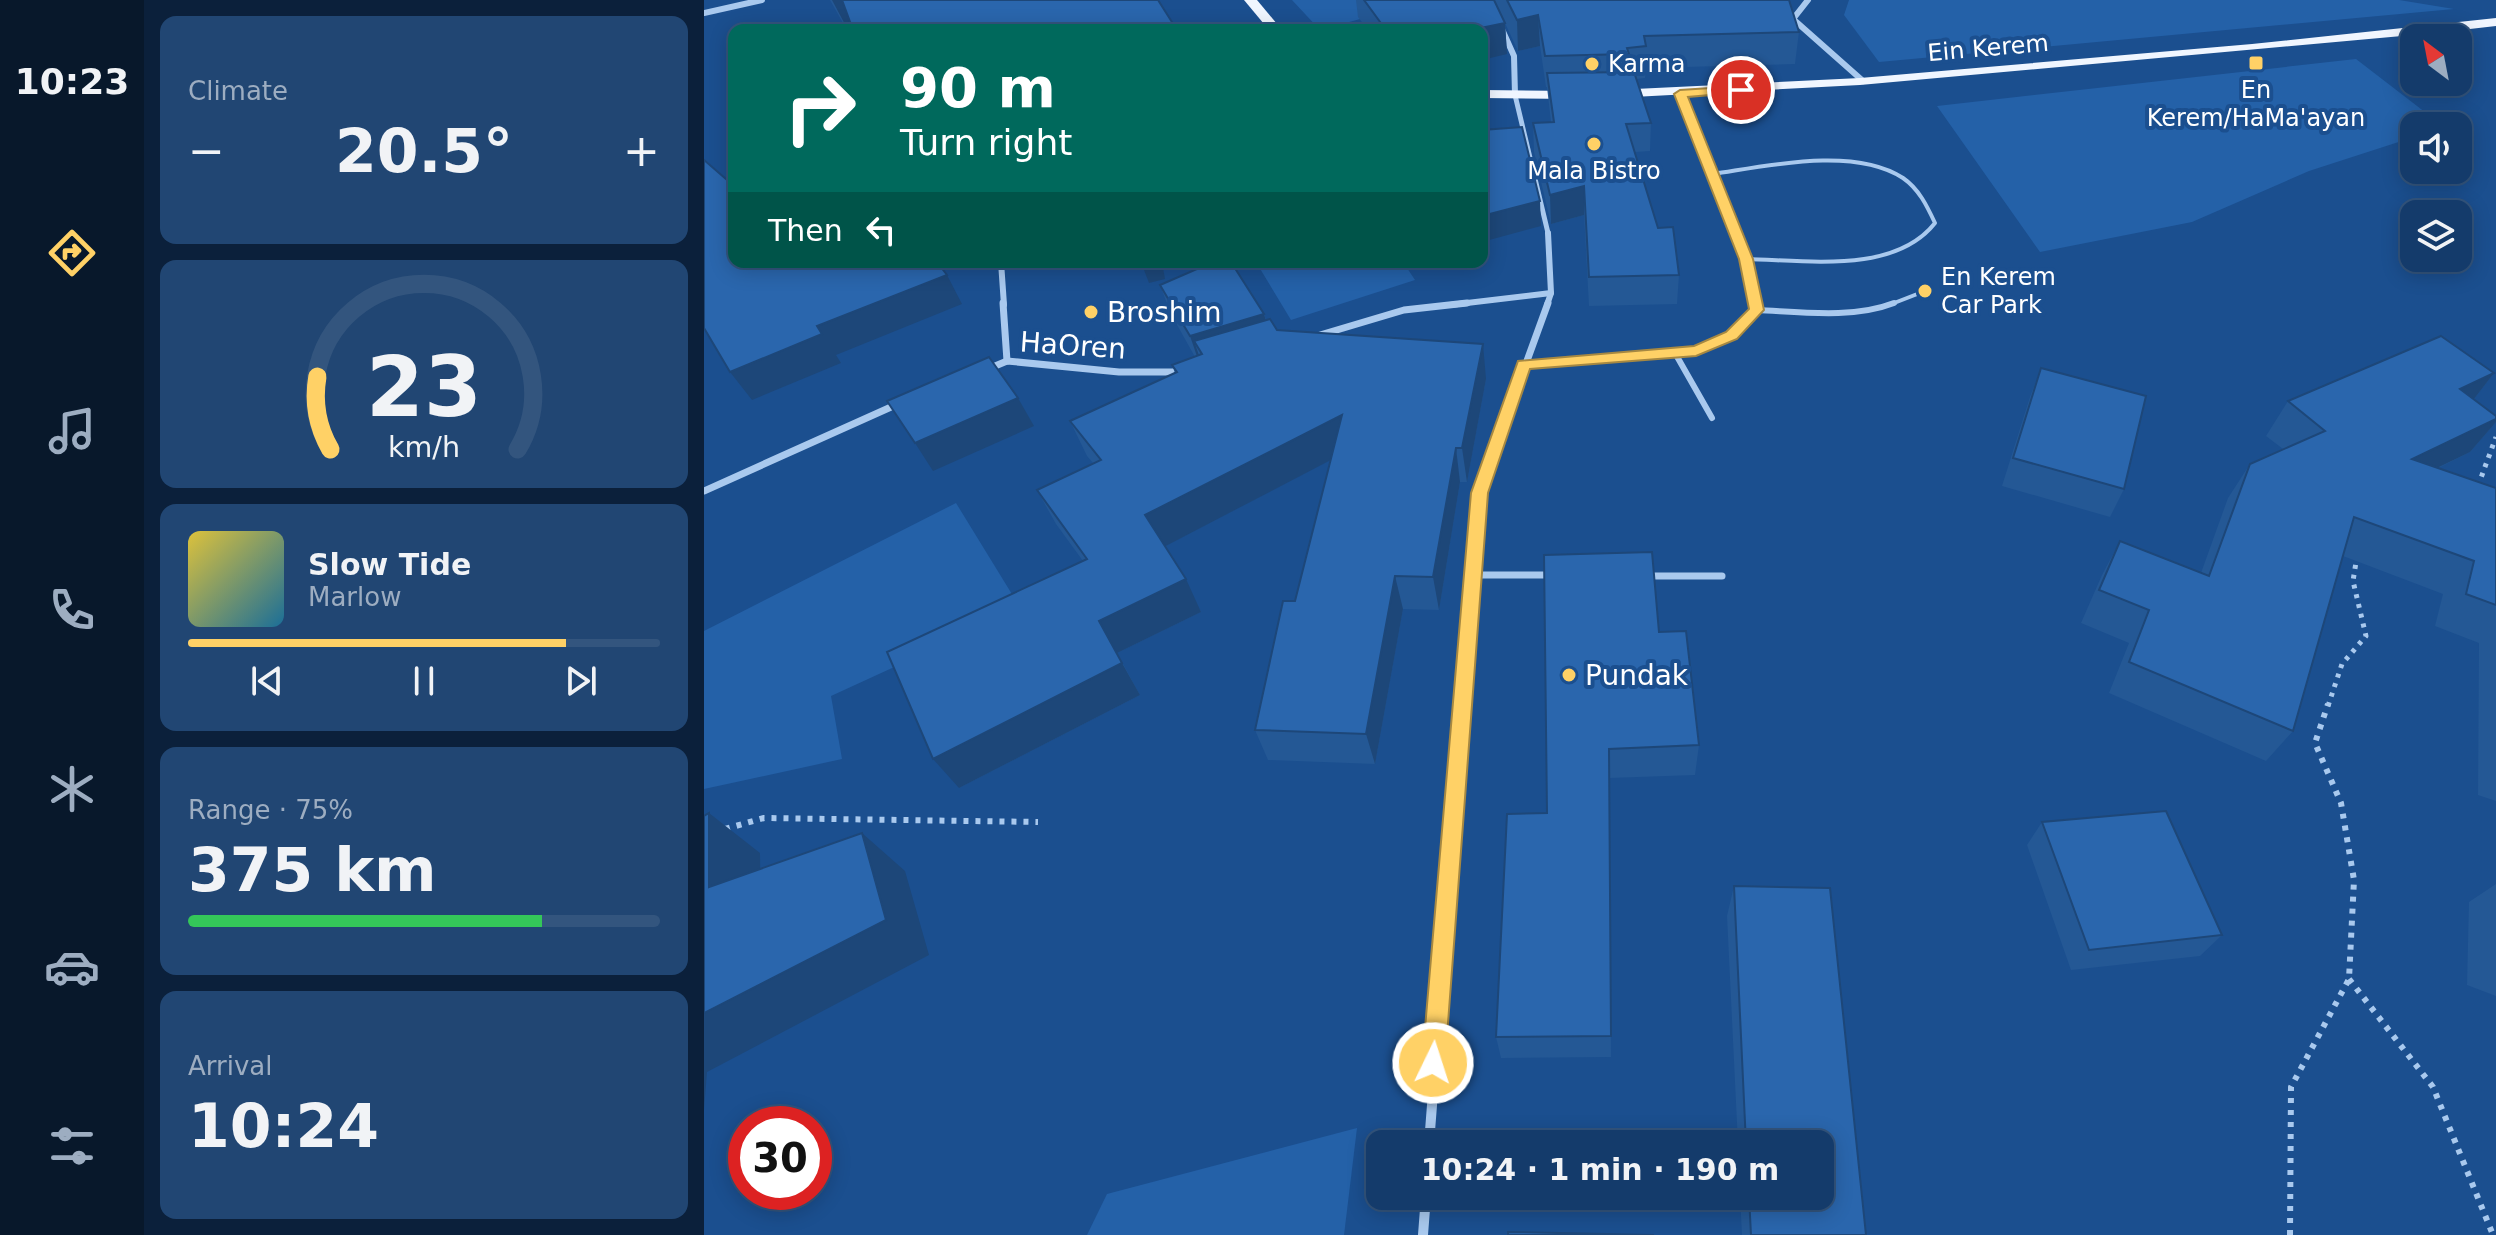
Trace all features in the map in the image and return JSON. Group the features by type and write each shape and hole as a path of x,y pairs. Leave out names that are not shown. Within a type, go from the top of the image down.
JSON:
{"main road":[{"path":"1250,0 1271,24"},
{"name":"Ein Kerem","path":"1605,94 1680,94 1863,81 2344,39 2496,22"},
{"path":"1488,94 1590,94"}],"street":[{"path":"704,13 762,0"},
{"path":"1793,19 1808,0"},
{"path":"1430,1130 1479,493 1551,293 1548,233 1515,95 1514,56 1495,14"},
{"path":"1777,19 1793,19 1863,81"},
{"path":"1524,365 1696,351 1732,336 1757,310 1746,259 1680,94"},
{"path":"1001,268 1007,361"},
{"path":"1318,336 1404,310 1551,293"},
{"name":"HaOren","path":"980,371 1007,361 1119,372 1189,372"},
{"path":"704,491 913,398"},
{"path":"1473,575 1566,575"},
{"path":"1628,576 1722,576"},
{"path":"1423,1235 1425,1210"}],"lane":[{"path":"1713,174 1810,161 1855,163 1896,174 1921,195 1935,223 1921,240 1896,251 1851,259 1746,259"},
{"path":"1757,310 1820,313 1883,307 1925,291"},
{"path":"1675,353 1712,418"}],"path":[{"path":"2473,494 2487,470 2496,437"},
{"path":"2290,1235 2291,1087 2349,979 2354,880 2341,803 2315,743 2342,664 2366,636 2353,581 2358,542"},
{"path":"719,830 764,818 1038,822"},
{"path":"2349,979 2433,1087 2493,1235"}],"shaded area":[{"path":"1292,0 1368,0 1378,14 1342,24 1314,24"},
{"path":"1849,0 2399,0 2454,9 1879,62 1844,15"},
{"path":"2356,59 2400,96 2425,112 2400,112 2400,142 2309,171 2192,222 2040,252 1937,106"},
{"path":"1260,268 1407,268 1415,280 1291,320"},
{"path":"956,503 1021,609 831,696 842,759 704,789 704,631"},
{"path":"1357,1128 1344,1235 1087,1235 1107,1194"}],"building":[{"path":"842,0 1158,0 1173,24 851,24"},
{"path":"1364,0 1494,0 1505,23 1488,26 1488,24 1382,24"},
{"path":"1507,0 1789,0 1799,32 1644,36 1646,46 1627,48 1629,54 1545,56 1538,15 1517,20"},
{"path":"1634,72 1651,123 1626,124 1658,228 1673,227 1679,275 1589,277 1584,186 1550,195 1533,123 1554,122 1547,73"},
{"path":"1522,127 1540,201 1488,214 1488,130"},
{"path":"704,160 728,181 728,268 942,268 947,275 817,326 822,334 730,372 704,328"},
{"path":"1199,268 1235,268 1264,314 1190,336 1160,285"},
{"path":"1270,319 1277,330 1483,344 1462,448 1456,448 1433,577 1395,576 1366,734 1255,730 1283,601 1295,601 1342,415 1145,515 1186,579 1099,621 1122,663 933,759 887,652 1087,559 1037,490 1101,460 1070,421 1177,372 1172,365 1202,354 1194,341"},
{"path":"2441,336 2494,373 2460,389 2496,419 2412,459 2496,488 2496,605 2466,594 2474,561 2354,517 2293,731 2129,662 2149,610 2099,590 2120,541 2209,576 2250,464 2325,431 2288,401"},
{"path":"989,357 1018,398 915,443 887,401"},
{"path":"2041,368 2146,396 2124,489 2013,458"},
{"path":"1652,552 1659,632 1686,631 1699,745 1609,749 1611,1036 1496,1037 1507,814 1547,813 1544,555"},
{"path":"2166,811 2222,935 2089,950 2042,822"},
{"path":"709,813 709,887 862,833 886,920 704,1013 704,816"},
{"path":"1734,886 1830,888 1866,1235 1751,1235 1750,1210 1834,1210 1834,1130 1745,1130"},
{"path":"1508,1232 1654,1235 1508,1235"}],"place":[{"name":"En Kerem/HaMa'ayan","path":"2256,63"},
{"name":"Karma","path":"1592,64"},
{"name":"Mala Bistro","path":"1594,144"},
{"name":"En Kerem Car Park","path":"1925,291"},
{"name":"Broshim","path":"1091,312"},
{"name":"Pundak","path":"1569,675"}],"route":[{"path":"1433,1063 1479,493 1524,365 1696,351 1732,336 1757,310 1746,259 1680,94 1741,90"}]}
